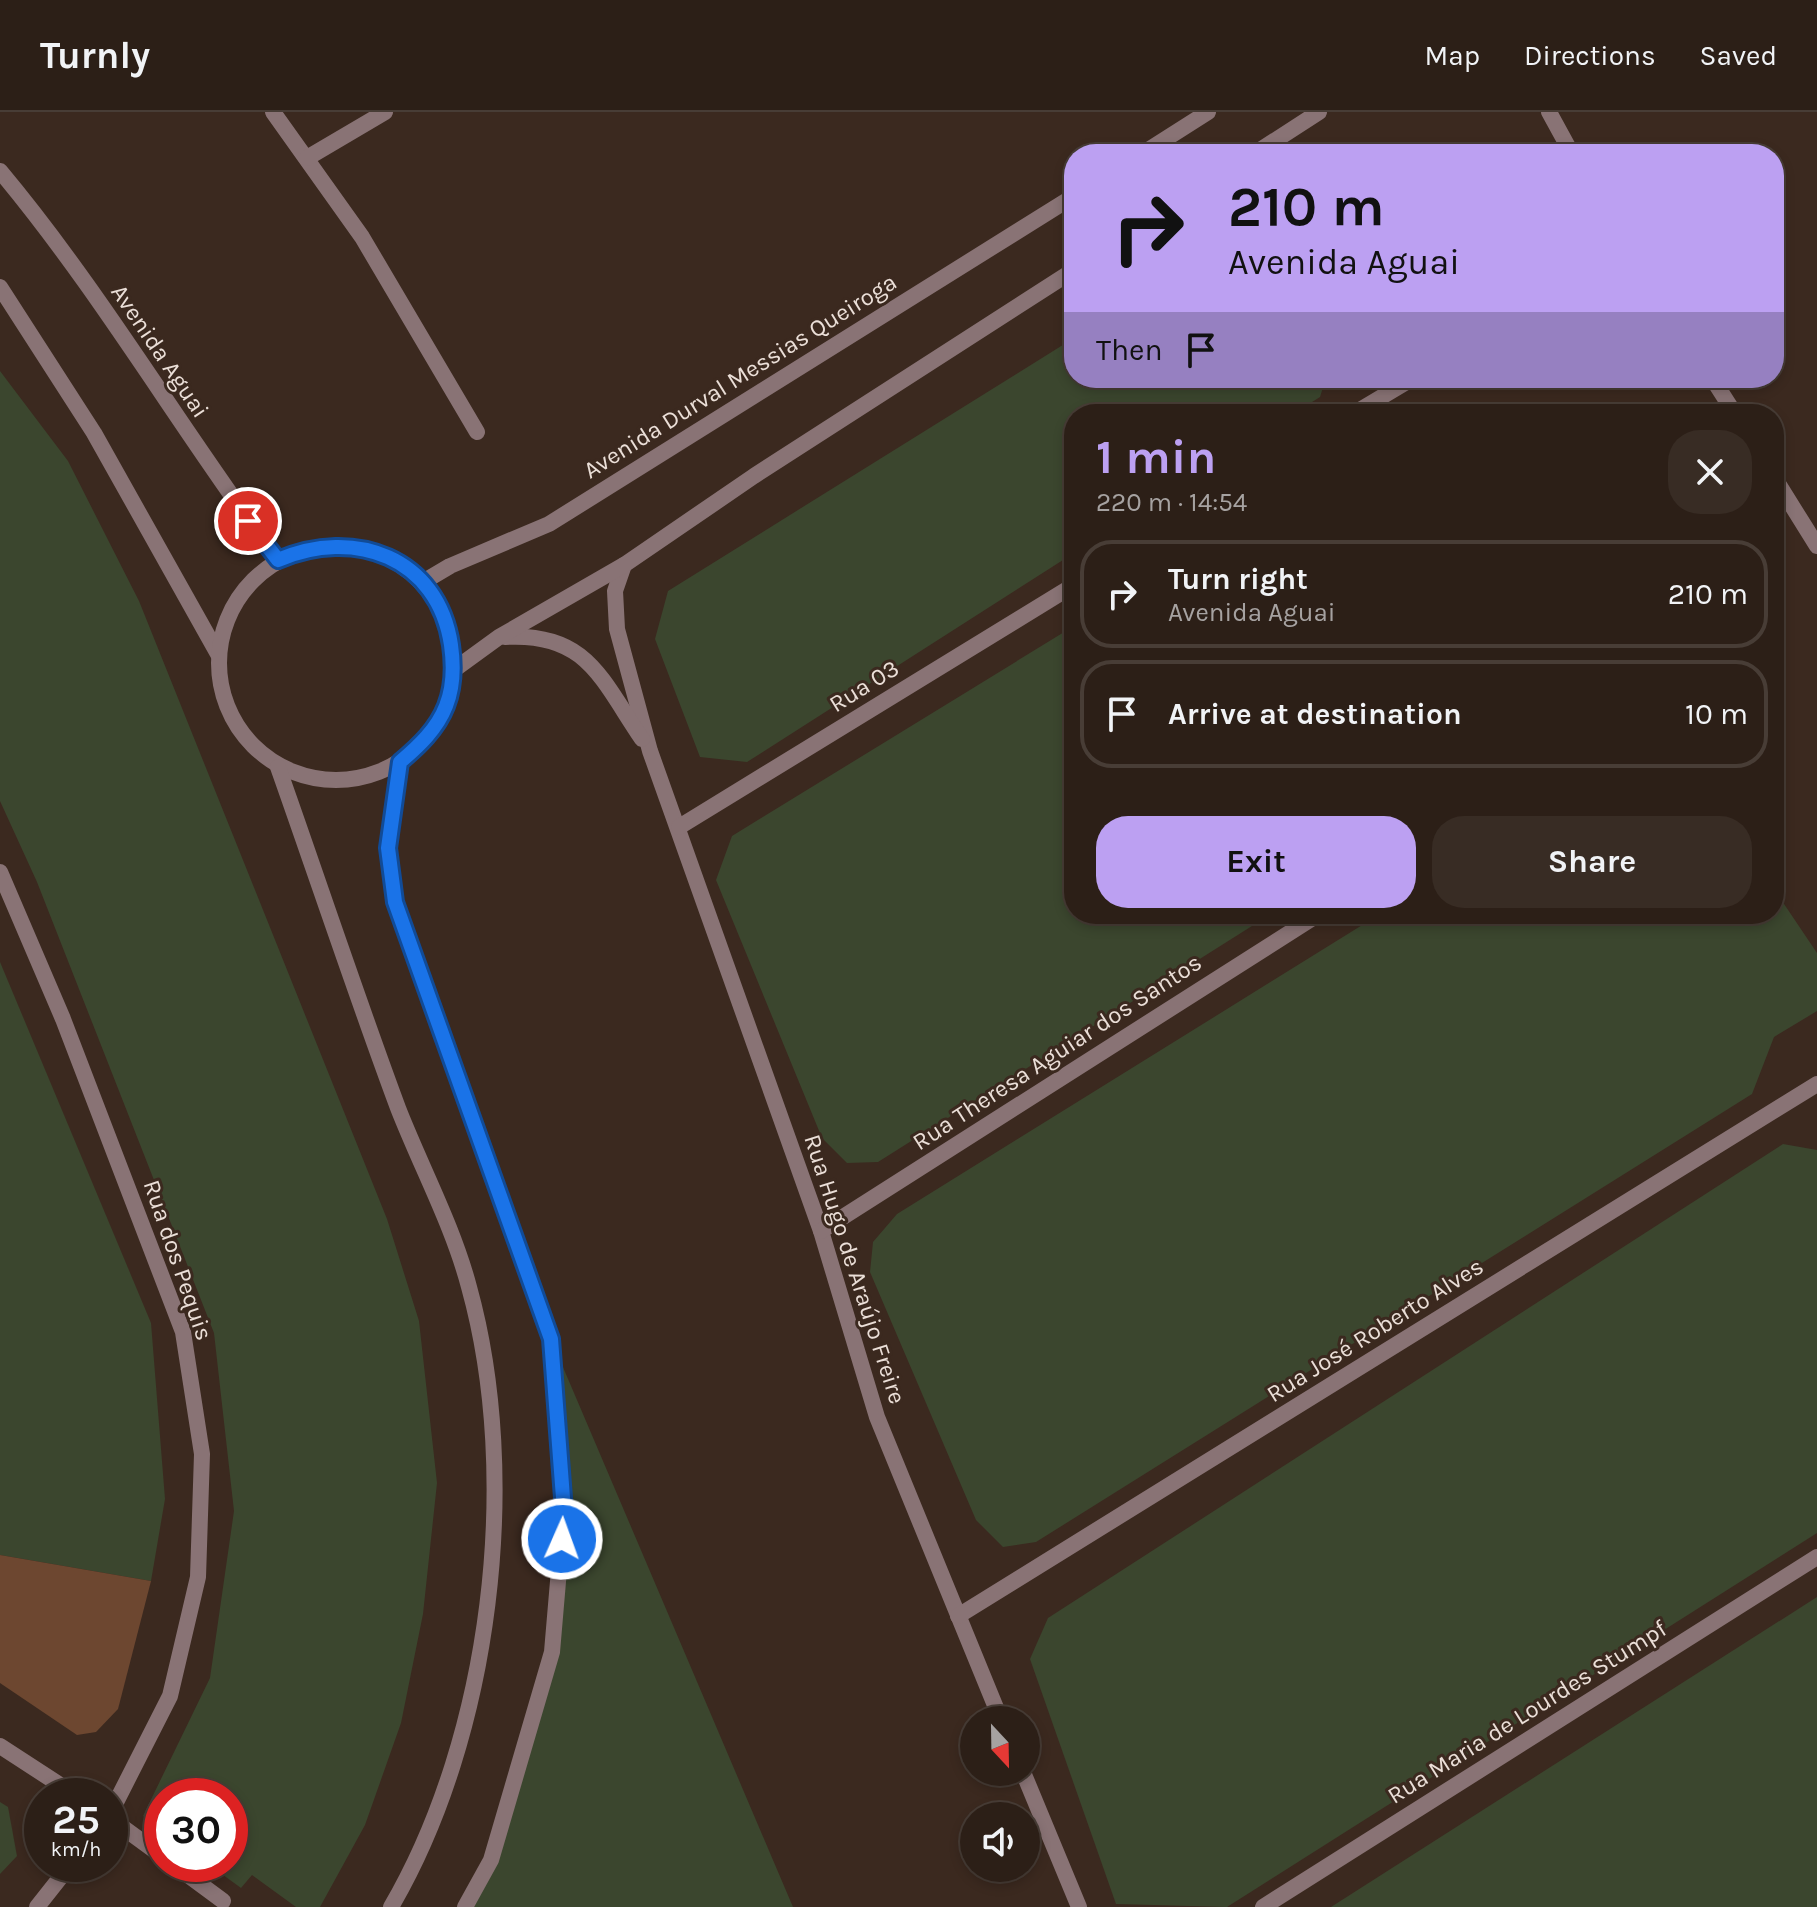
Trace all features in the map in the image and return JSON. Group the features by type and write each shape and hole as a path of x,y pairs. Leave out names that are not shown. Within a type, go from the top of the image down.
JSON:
{"street":[{"path":"273,112 362,237 477,432"},
{"path":"307,158 385,112"},
{"path":"1158,144 1208,112"},
{"path":"1269,144 1319,112"},
{"path":"1540,112 1551,118 1566,144"},
{"name":"Avenida Aguai","path":"0,171 44,224 219,482 278,560"},
{"name":"Avenida Durval Messias Queiroga","path":"423,582 450,566 549,524 1064,202"},
{"path":"455,669 499,637 624,565 754,476 1064,276"},
{"path":"0,287 94,433 218,654"},
{"path":"1370,404 1397,388"},
{"path":"1784,493 1817,546"},
{"path":"354,546 403,565 423,582 448,622 455,669 447,705 428,737 400,762 371,776 340,781 307,778 278,767 251,746 231,719 220,687 218,654 227,616 248,584 278,560 302,550 354,546"},
{"path":"624,565 615,591 617,629 650,751"},
{"name":"Rua 03","path":"679,827 1064,591"},
{"path":"499,637 553,639 576,650 597,674 650,751"},
{"name":"Rua Hugo de Araújo Freire","path":"650,751 821,1231 877,1417 995,1706"},
{"path":"400,762 388,848 395,902 551,1339 564,1511 552,1652 491,1860 465,1907"},
{"path":"278,767 398,1107 469,1287 495,1423 491,1586 462,1738 415,1866 391,1907"},
{"name":"Rua dos Pequis","path":"0,872 63,1019 183,1332 202,1454 198,1577 170,1696 128,1780"},
{"name":"Rua Theresa Aguiar dos Santos","path":"821,1231 1303,924"},
{"name":"Rua José Roberto Alves","path":"958,1616 1817,1084"},
{"name":"Rua Maria de Lourdes Stumpf","path":"1263,1907 1817,1557"},
{"path":"0,1746 49,1778"},
{"path":"1029,1786 1079,1907"},
{"path":"128,1830 144,1842"},
{"path":"37,1907 57,1882"},
{"path":"197,1882 223,1901"}],"green space":[{"path":"1064,344 1064,388 1323,388 1320,397 1309,404 1064,404 1064,559 747,762 700,757 655,639 668,591"},
{"path":"0,371 68,461 139,601 387,1219 419,1321 437,1483 423,1614 401,1723 365,1825 320,1907 296,1907 252,1875 248,1880 248,1778 161,1778 210,1678 234,1511 214,1333 37,882 0,801"},
{"path":"1064,632 1064,924 1255,924 878,1162 847,1163 822,1138 716,880 732,836"},
{"path":"1784,904 1817,953 1817,1011 1774,1037 1752,1094 1036,1542 1003,1547 976,1520 870,1272 873,1242 897,1214 1364,924 1784,924"},
{"path":"0,962 151,1323 165,1499 151,1581 0,1555"},
{"path":"1783,1144 1817,1150 1817,1533 1227,1907 1116,1904 1030,1659 1048,1618"},
{"path":"551,1339 793,1907 465,1907 491,1860 552,1652 564,1511"},
{"path":"1817,1597 1817,1907 1331,1907"},
{"path":"0,1802 8,1807 17,1856 0,1874"}],"building":[{"path":"0,1555 151,1581 118,1709 96,1732 77,1735 0,1683"}],"route":[{"path":"248,521 278,560 302,550 328,545 354,546 379,553 403,565 423,582 448,622 455,669 447,705 428,737 400,762 388,848 391,875 395,902 551,1339 564,1511 562,1539"}]}
